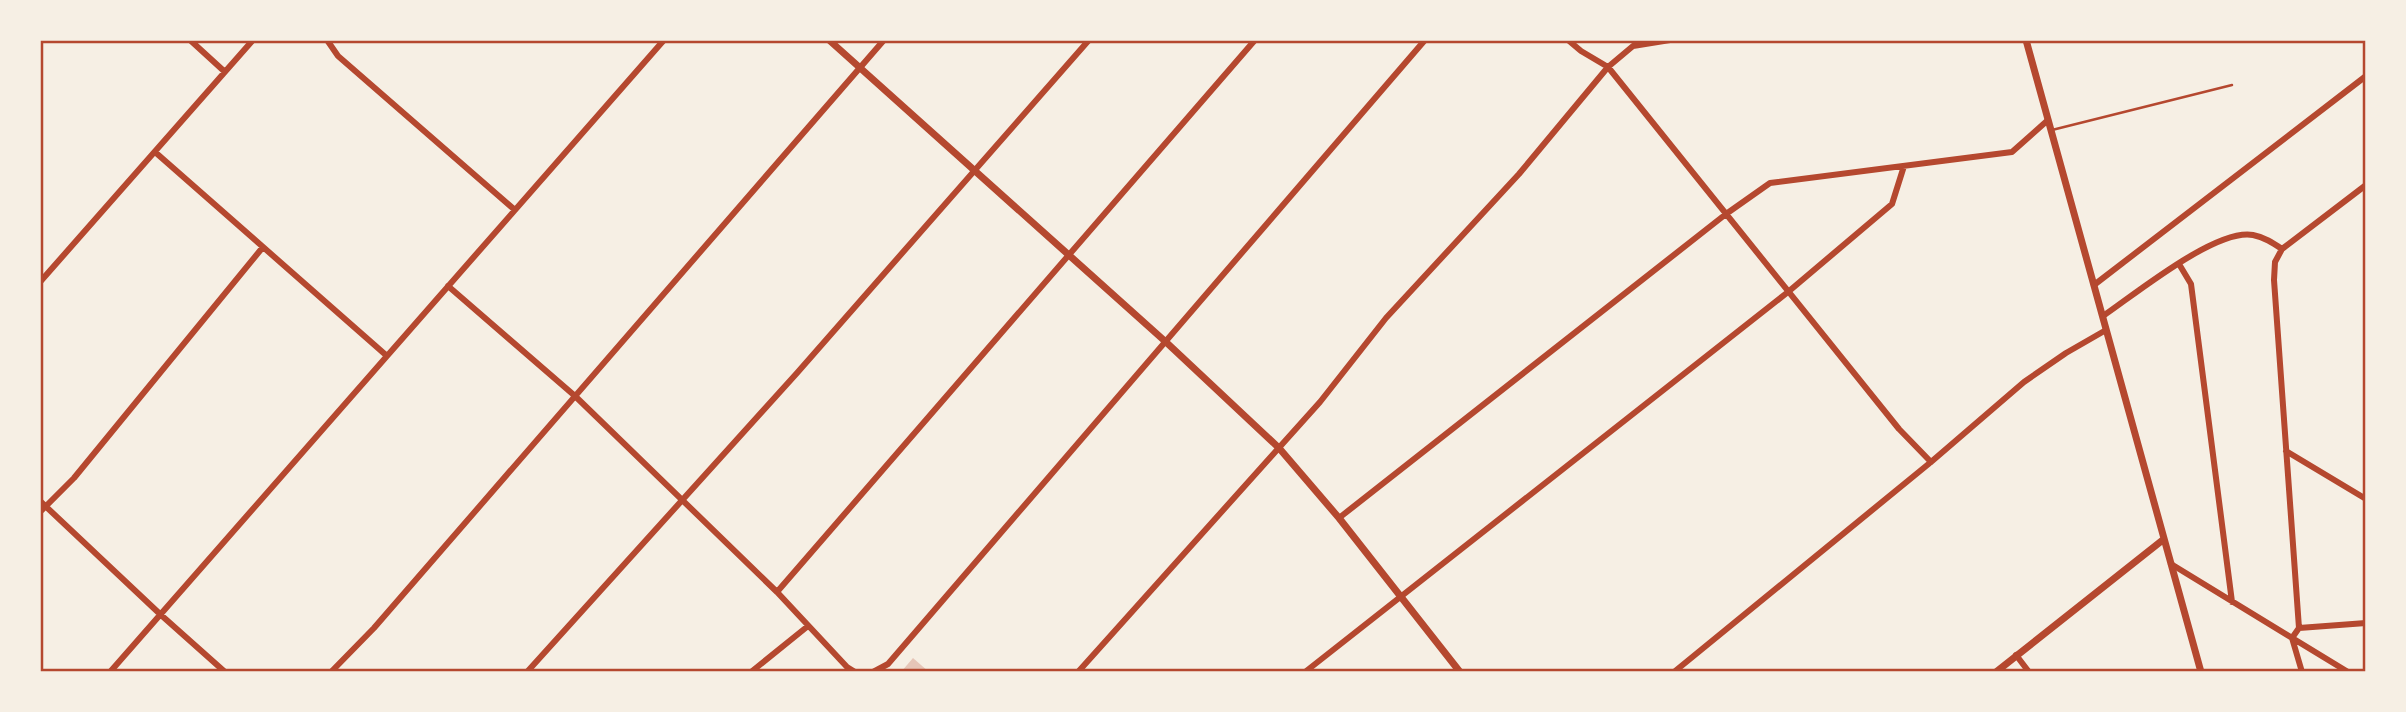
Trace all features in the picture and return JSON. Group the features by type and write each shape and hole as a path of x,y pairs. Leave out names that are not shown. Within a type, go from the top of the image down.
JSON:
{"street":[{"path":"190,40 225,72"},
{"path":"40,282 253,40"},
{"path":"327,40 338,56 515,210"},
{"path":"110,672 664,40"},
{"path":"829,40 1167,342 1279,448 1339,518 1460,672"},
{"path":"331,672 374,628 884,40"},
{"path":"527,672 976,172 1089,40"},
{"path":"777,592 1255,40"},
{"path":"873,672 888,664 1425,40"},
{"path":"1568,40 1608,67 1899,429 1931,461"},
{"path":"1078,672 1320,402 1386,318 1519,174 1608,67 1633,46 1670,40"},
{"path":"2026,40 2201,672"},
{"path":"2094,285 2366,76"},
{"path":"1339,518 1726,214 1770,183 2012,152 2048,120"},
{"path":"155,152 387,356"},
{"path":"1305,672 1788,292 1892,204 1904,166"},
{"path":"2292,638 2299,628 2274,280 2275,262 2282,249 2366,185"},
{"path":"2103,316 2179,264 2223,238 2253,234 2282,249"},
{"path":"40,512 74,478 263,247"},
{"path":"2179,264 2191,285 2232,601"},
{"path":"448,286 575,396 777,592 847,670 855,672"},
{"path":"1674,672 2024,382 2106,330"},
{"path":"2286,452 2366,499"},
{"path":"40,500 225,672"},
{"path":"1996,672 2164,539"},
{"path":"2171,564 2348,672"},
{"path":"2299,628 2366,623"},
{"path":"751,672 808,626"},
{"path":"2292,638 2302,672"},
{"path":"2016,655 2029,672"}],"lane":[{"path":"2051,131 2232,85"}],"building":[{"path":"913,658 929,672 901,672"}]}
